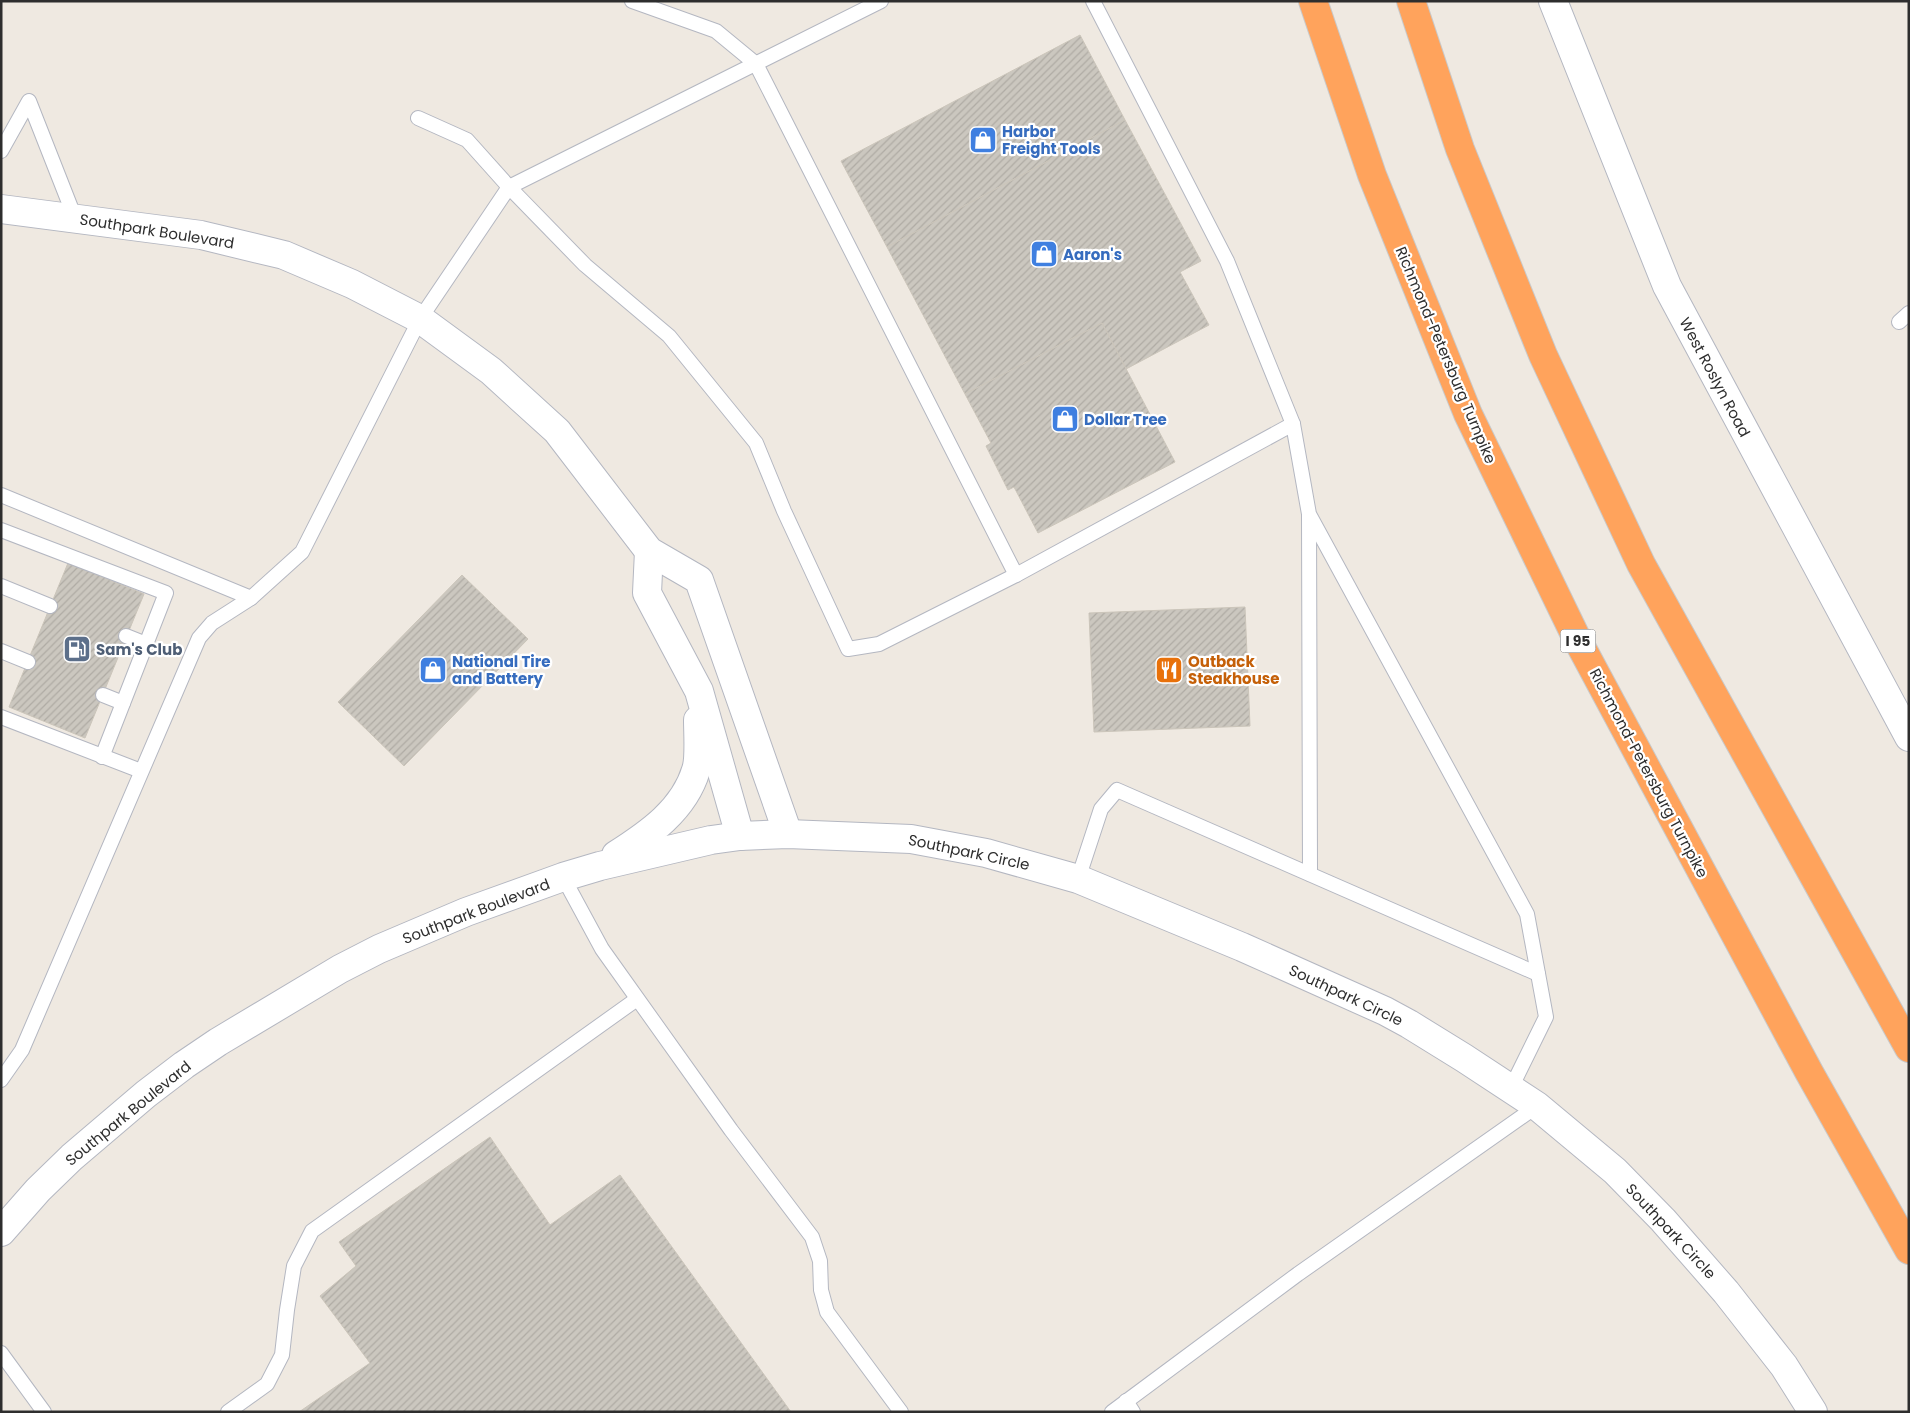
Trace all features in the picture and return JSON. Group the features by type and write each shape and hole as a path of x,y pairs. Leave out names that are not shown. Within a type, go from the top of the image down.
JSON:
{"highway":[{"name":"Richmond-Petersburg Turnpike","path":"1313,1 1372,175 1468,414 1577,639 1809,1072 1909,1250"},
{"path":"1411,1 1460,149 1536,337 1641,564 1909,1048"}],"street":[{"name":"West Roslyn Road","path":"1553,1 1667,286 1909,737"},
{"name":"Southpark Boulevard","path":"1,208 201,235 284,255 352,284 420,319 491,371 557,431 649,551 699,580 788,834"},
{"path":"649,551 647,593 699,691 740,836"},
{"path":"600,866 650,834 671,813 686,792 697,769 699,691"},
{"name":"Southpark Circle","path":"740,836 788,834 911,839 986,853 1078,879 1287,967 1385,1011 1409,1024 1538,1106 1593,1151 1663,1220 1726,1292 1784,1366 1813,1412"},
{"name":"Southpark Boulevard","path":"1,1232 38,1190 72,1157 146,1094 218,1042 340,969 379,949 466,912 563,878 600,866 711,840 740,836"}],"lane":[{"path":"632,1 716,31 756,64 1016,575"},
{"path":"1,1080 22,1050 199,638 212,623 251,598 302,552 420,319 509,187 881,1"},
{"path":"1093,1 1227,262 1292,424 1309,514 1310,874"},
{"path":"1,151 29,101 75,218"},
{"path":"418,118 467,140 509,187 585,265 669,336 756,443 784,511 848,649 879,644 1016,575 1292,424"},
{"path":"1,495 251,598"},
{"path":"1309,514 1526,914 1546,1017 1510,1088"},
{"path":"1,530 166,593 102,757"},
{"path":"1,586 50,606"},
{"path":"126,636 146,644"},
{"path":"1,651 28,662"},
{"path":"103,694 122,703"},
{"path":"1,718 141,771"},
{"path":"1078,879 1101,809 1117,790 1538,974"},
{"path":"563,878 602,949 731,1130 812,1237 820,1261 821,1290 827,1312 901,1412"},
{"path":"228,1412 267,1384 282,1355 294,1266 312,1231 637,999"},
{"path":"1112,1412 1129,1407 1298,1274 1538,1106"},
{"path":"1,1353 44,1412"}],"building":[{"name":"Harbor Freight Tools","path":"1080,35 1125,120 887,247 841,161"},
{"name":"Aaron's","path":"1125,120 1201,261 1180,272 1209,325 1126,369 1102,323 965,394 887,247"},
{"name":"Dollar Tree","path":"1102,323 1175,462 1038,533 1014,487 1008,490 986,446 991,443 965,394"},
{"name":"Sam's Club","path":"68,563 144,594 85,738 9,707"},
{"name":"National Tire and Battery","path":"462,575 528,639 404,766 338,702"},
{"name":"Outback Steakhouse","path":"1245,607 1250,726 1094,732 1089,613"},
{"path":"490,1137 550,1225 620,1175 791,1412 299,1412 370,1363 320,1296 356,1266 339,1242"}],"place":[{"name":"Harbor Freight Tools","path":"983,140"},
{"name":"Aaron's","path":"1044,254"},
{"name":"Dollar Tree","path":"1065,419"},
{"name":"Sam's Club","path":"77,649"},
{"name":"National Tire and Battery","path":"433,670"},
{"name":"Outback Steakhouse","path":"1169,670"}]}
